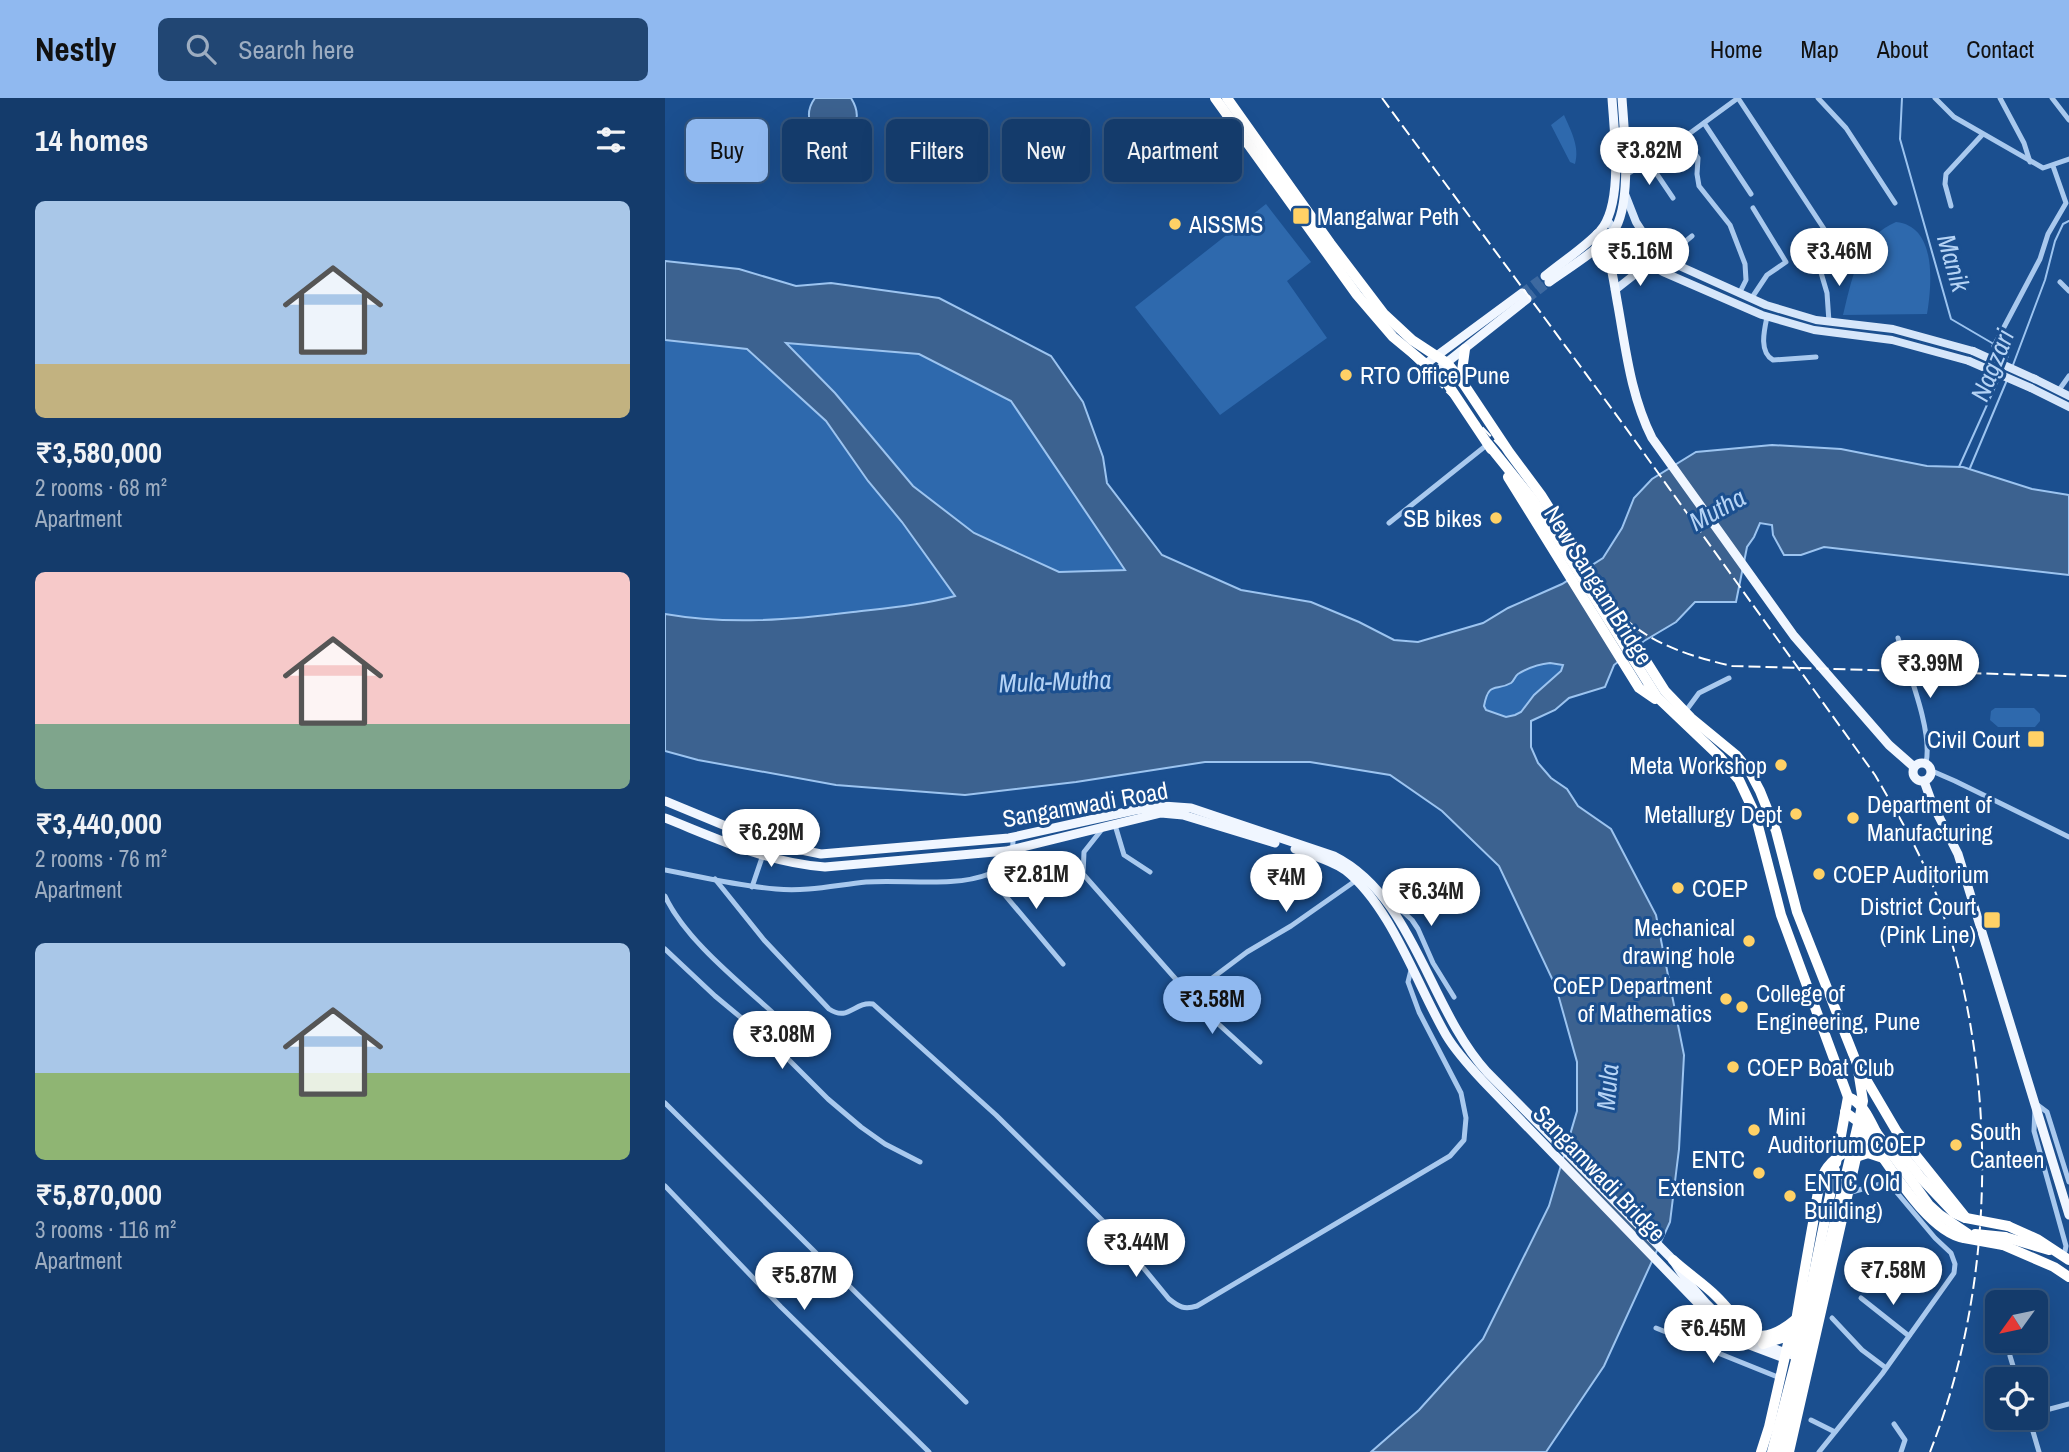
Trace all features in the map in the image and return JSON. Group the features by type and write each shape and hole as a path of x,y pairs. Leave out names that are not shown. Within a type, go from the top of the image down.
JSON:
{"highway":[{"path":"1215,98 1252,141 1384,314 1412,340 1447,363 1463,384 1533,500"},
{"path":"1227,98 1252,141 1377,320 1393,337 1445,380 1488,444 1533,500"},
{"path":"1463,384 1465,349"},
{"path":"1488,444 1523,480"},
{"name":"New Sangam Bridge","path":"1533,500 1647,682"},
{"name":"New Sangam Bridge","path":"1533,500 1647,682"},
{"path":"1647,682 1662,703 1719,756 1739,779 1748,796 1762,837 1781,915 1848,1097 1799,1359 1789,1452"},
{"path":"1647,682 1736,755 1750,772 1761,791 1776,831 1797,912 1857,1064 1897,1132 1966,1218"},
{"path":"1780,1452 1863,1101 1857,1064"},
{"path":"1848,1097 1857,1102 1866,1114 1869,1138 1923,1210 1952,1234 2037,1239 2069,1260"},
{"path":"1845,1112 1869,1128 1929,1205 1966,1236"},
{"path":"1772,1452 1799,1359 1823,1303 1856,1157 1869,1128"},
{"path":"1799,1359 1793,1340 1819,1193 1826,1168 1851,1150 1874,1144 1899,1152 1954,1213 2006,1236 2069,1278"},
{"path":"1856,1157 1868,1153 1884,1158"},
{"path":"1799,1359 1791,1331 1826,1178 1835,1170"},
{"path":"1673,1260 1713,1293 1743,1328 1750,1332 1766,1335 1787,1327 1796,1319"},
{"path":"1763,1344 1782,1338 1791,1331"},
{"path":"1761,1452 1780,1378 1799,1359"}],"main road":[{"path":"1612,98 1615,174 1601,238 1593,249 1547,279 1601,238 1615,230 1626,175 1627,150 1622,98"},
{"path":"1623,191 1641,230 1664,260"},
{"path":"1607,220 1615,230 1664,260 1751,299 1829,322 1893,329 1973,351 2069,396"},
{"path":"1601,238 1647,264 1767,317 1814,330 1892,340 1969,361 2069,407"},
{"path":"1601,238 1611,260 1632,385 1641,415 1652,438 1794,636 1889,745 1914,767 1915,777 1924,781 1958,854 2069,1216"},
{"path":"1593,249 1603,254 1612,271"},
{"path":"1615,290 1647,264"},
{"path":"1427,363 1525,296 1436,371"},
{"path":"1917,346 1919,335"},
{"path":"2043,394 2048,385"},
{"path":"1914,767 1921,762 1929,767 1929,779 1924,781"},
{"name":"Sangamwadi Road","path":"665,801 767,843 821,854 1013,838 1135,810 1177,806 1191,808 1322,852 1352,865 1372,890 1416,962"},
{"name":"Sangamwadi Road","path":"665,818 762,857 799,865 825,867 1014,849 1161,814 1183,815 1292,848 1360,877"},
{"name":"Sangamwadi Bridge","path":"1416,962 1447,1035 1466,1063 1485,1077 1673,1260 1682,1275 1747,1341 1763,1344 1799,1359"},
{"name":"Sangamwadi Bridge","path":"1485,1077 1724,1330 1799,1359"}],"street":[{"path":"1626,175 1684,138 1738,98 1832,241"},
{"path":"1818,98 1846,128 1895,203"},
{"path":"1935,98 1945,111 1982,135 2043,168 2069,159"},
{"path":"2000,98 2024,143 2030,162"},
{"path":"2052,98 2069,120"},
{"path":"1704,123 1751,194"},
{"path":"1951,206 1945,184 1946,174 1982,135"},
{"path":"1684,138 1698,158 1699,186 1730,225 1745,264 1746,281 1739,294"},
{"path":"1648,161 1672,198"},
{"path":"1995,343 2040,259 2049,234 2066,203 2053,166"},
{"path":"1751,299 1767,275 1786,262 1753,208"},
{"path":"1664,260 1692,236"},
{"path":"1817,259 1826,293 1829,322"},
{"path":"2060,282 2069,290"},
{"path":"1767,317 1764,342 1765,353 1769,358 1816,357"},
{"path":"2059,390 2069,376"},
{"path":"1389,523 1488,444"},
{"path":"1898,638 1925,733 1929,767 2069,837"},
{"path":"1685,712 1699,693 1728,678"},
{"path":"1115,825 1124,855 1150,872"},
{"path":"1103,828 1084,852 1083,874 1203,1010 1260,1062"},
{"path":"665,870 779,890 823,889 865,882 952,881 988,874 1006,864 1014,849 1013,838"},
{"path":"752,887 767,843"},
{"path":"988,874 1063,964"},
{"path":"1185,989 1203,985 1247,952 1291,926 1360,877"},
{"path":"715,879 764,940 829,1009 837,1014 845,1014 862,1004 873,1004 996,1115 1113,1231 1169,1298 1178,1307 1186,1309 1196,1306 1450,1156 1464,1140 1466,1118 1461,1093 1419,1012 1408,982 1416,962"},
{"path":"1372,890 1412,920 1433,963 1454,997"},
{"path":"665,896 681,924 785,1023 786,1032 774,1045"},
{"path":"665,949 715,996 774,1045 828,1099 861,1127 885,1144 920,1162"},
{"path":"665,1103 966,1402"},
{"path":"2035,1103 2047,1112 2069,1182"},
{"path":"2035,1103 2034,1130 2066,1246 2064,1251 2056,1253"},
{"path":"1819,1452 1886,1368 1954,1273 1955,1264 1951,1253 1888,1182 1847,1193"},
{"path":"665,1186 824,1351 929,1452"},
{"path":"1861,1298 1909,1336"},
{"path":"1832,1318 1862,1350 1886,1368"},
{"path":"1656,1328 1780,1378"},
{"path":"2010,1356 2013,1367"},
{"path":"2048,1410 2069,1404"},
{"path":"1811,1420 1835,1432"},
{"path":"1894,1424 1905,1440 1901,1452"},
{"path":"2033,1430 2039,1452"}],"shaded area":[{"path":"1564,115 1576,145 1575,164 1570,162 1551,125"},
{"path":"1266,204 1311,262 1287,281 1327,338 1220,415 1135,307"},
{"path":"1896,222 1909,226 1919,234 1925,245 1930,273 1927,314 1843,315 1854,274 1865,249 1883,229"},
{"path":"665,340 747,349 826,421 955,596 810,618 737,620 665,614"},
{"path":"785,342 919,354 1011,401 1126,571 1059,572 974,533 913,486 835,393"},
{"path":"1540,663 1563,665 1562,671 1534,695 1521,712 1506,717 1486,710 1486,694 1494,687 1510,683 1517,675"},
{"path":"1995,708 2034,708 2040,714 2040,721 2035,727 1998,727 1990,720 1991,711"}],"water":[{"path":"815,98 851,98 857,117 810,119"},
{"path":"665,261 739,269 796,286 831,283 939,298 1051,356 1083,402 1103,457 1107,483 1162,555 1241,590 1311,602 1394,640 1418,642 1483,623 1508,608 1562,584 1603,558 1622,528 1634,498 1652,479 1696,452 1772,445 1841,449 1927,466 1963,467 2032,489 2069,495 2069,575 1824,547 1801,555 1784,555 1773,535 1772,525 1760,523 1747,547 1736,602 1695,602 1676,622 1644,641 1614,665 1605,687 1569,698 1555,710 1531,721 1531,747 1538,763 1551,778 1567,789 1578,806 1611,829 1656,915 1684,1055 1679,1149 1670,1222 1604,1366 1546,1452 1371,1452 1419,1410 1483,1339 1549,1206 1577,1111 1577,1062 1556,987 1499,866 1442,811 1390,775 1310,762 1205,762 1076,782 965,795 836,785 698,760 665,751 665,614 712,619 782,619 904,606 955,596 826,421 747,349 665,340","holes":["786,343 919,354 1011,401 1125,570 1059,572 974,533 913,486 835,393","1550,663 1563,665 1561,671 1534,695 1521,712 1506,717 1486,710 1484,706 1491,690 1506,686 1526,670"]}],"waterway":[{"name":"Manik","path":"1902,98 1900,139 1951,319 1992,343"},
{"name":"Nagzari","path":"2013,365 2045,280 2055,241 2063,224 2069,221"},
{"name":"Manik","path":"1997,346 2009,353 2006,361"},
{"name":"Manik","path":"1959,467 2000,376"},
{"name":"Nagzari","path":"1970,468 2007,380"}],"tunnel":[{"path":"1522,293 1545,276"},
{"path":"1527,299 1549,282"}],"railway":[{"path":"1213,98 1254,156"},
{"path":"1382,98 1623,424 1875,775 1933,885 1959,968 1972,1037 1980,1107 1982,1178 1978,1249 1968,1319 1952,1387 1930,1452"},
{"path":"1343,279 1405,351 1516,465 1553,512 1598,586 1614,607 1647,635 1688,654 1732,666 2069,676"}],"place":[{"name":"Mangalwar Peth","path":"1301,216"},
{"name":"AISSMS","path":"1175,224"},
{"name":"RTO Office Pune","path":"1346,375"},
{"name":"SB bikes","path":"1496,518"},
{"name":"Civil Court","path":"2036,739"},
{"name":"Meta Workshop","path":"1781,765"},
{"name":"Metallurgy Dept","path":"1796,814"},
{"name":"Department of Manufacturing","path":"1853,818"},
{"name":"COEP Auditorium","path":"1819,874"},
{"name":"COEP","path":"1678,888"},
{"name":"District Court (Pink Line)","path":"1992,920"},
{"name":"Mechanical drawing hole","path":"1749,941"},
{"name":"CoEP Department of Mathematics","path":"1726,999"},
{"name":"College of Engineering, Pune","path":"1742,1007"},
{"name":"COEP Boat Club","path":"1733,1067"},
{"name":"Mini Auditorium COEP","path":"1754,1130"},
{"name":"South Canteen","path":"1956,1145"},
{"name":"ENTC Extension","path":"1759,1173"},
{"name":"ENTC (Old Building)","path":"1790,1196"}],"water label":[{"name":"Mutha","path":"1717,509"},
{"name":"Mula-Mutha","path":"1055,681"},
{"name":"Mula","path":"1607,1087"}]}
